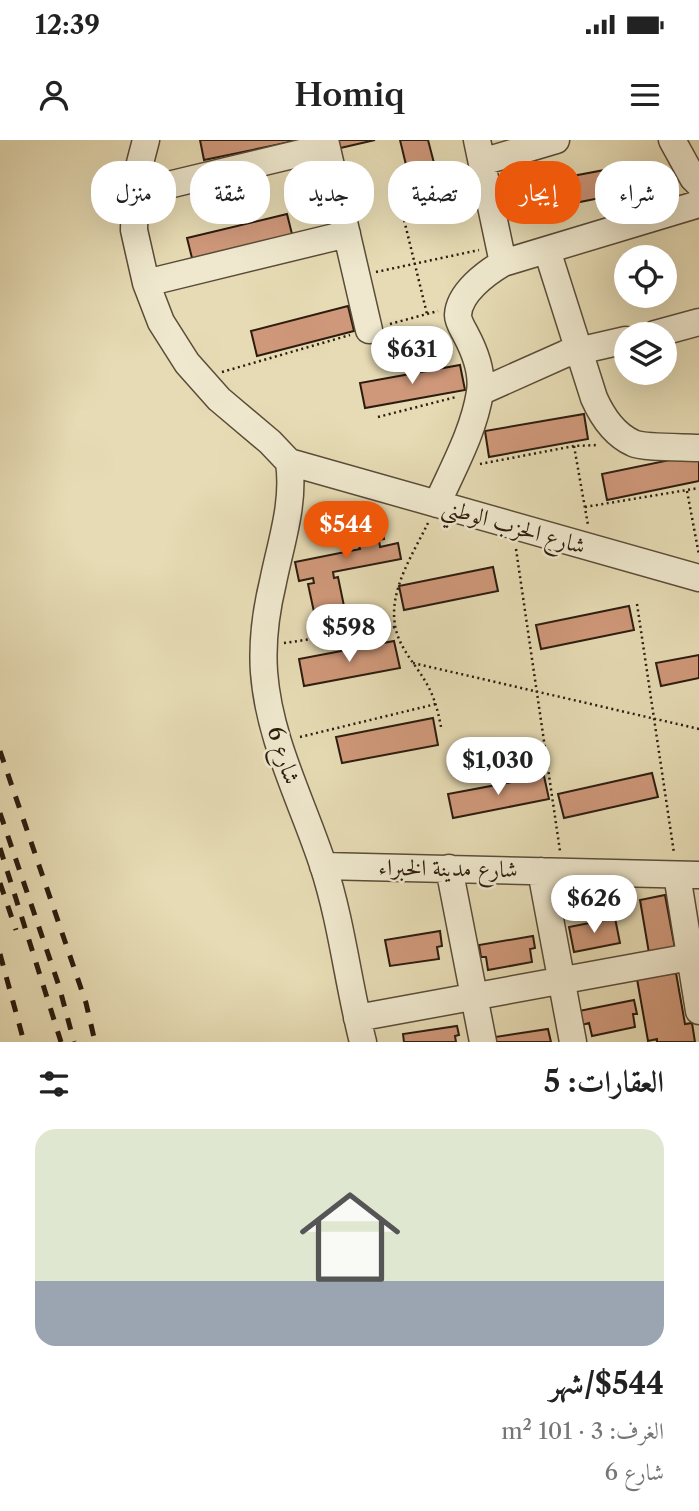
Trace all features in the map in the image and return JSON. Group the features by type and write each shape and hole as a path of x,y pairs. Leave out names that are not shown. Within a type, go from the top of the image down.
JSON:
{"street":[{"path":"142,161 146,140"},
{"path":"501,255 479,151 556,140"},
{"path":"671,140 699,184"},
{"path":"176,182 326,144 369,330"},
{"path":"437,504 470,427 480,392 481,377 477,359 458,315 461,304 481,277 501,255 547,250 699,204"},
{"path":"134,224 146,283 161,322 187,363 219,399 270,442 289,462"},
{"path":"146,283 347,234"},
{"path":"547,250 600,411 608,424 620,436 635,444 699,448"},
{"path":"677,328 699,323"},
{"path":"480,392 549,360 614,343"},
{"name":"شارع الحزب الوطني","path":"289,462 699,578"},
{"name":"شارع 6","path":"289,462 291,498 272,584 264,646 266,695 278,742 333,901 360,1030"},
{"name":"شارع مدينة الخبراء","path":"323,866 688,875"},
{"path":"449,868 484,1042"},
{"path":"552,871 562,980 573,1042"},
{"path":"688,875 690,957 699,1011"},
{"path":"360,1030 474,996 690,957"}],"path":[{"path":"405,224 427,314"},
{"path":"368,274 415,264 501,255"},
{"path":"200,378 461,304"},
{"path":"378,417 480,392"},
{"path":"453,469 574,446 598,445"},
{"path":"574,446 591,548"},
{"path":"584,507 699,488"},
{"path":"687,491 699,555"},
{"path":"437,504 396,588 394,608 402,646 426,682 436,704 441,727"},
{"path":"512,525 537,692 552,871"},
{"path":"636,604 654,719 688,875"},
{"path":"264,646 396,627"},
{"path":"413,663 699,729"},
{"path":"278,742 436,704"}],"building":[{"path":"200,140 300,140 204,160"},
{"path":"334,140 375,140 336,149"},
{"path":"400,140 428,140 433,161 405,161"},
{"path":"595,172 595,199 581,202 581,174"},
{"path":"284,215 284,224 290,224 293,238 193,262 187,238 245,224 270,224 270,218"},
{"path":"348,306 354,331 257,356 251,331"},
{"path":"460,365 465,390 365,408 360,383"},
{"path":"584,414 588,439 489,457 485,431"},
{"path":"699,454 699,481 607,500 602,474"},
{"path":"378,509 384,539 379,540 380,547 398,543 401,559 333,572 334,578 338,577 344,606 314,612 308,584 314,583 313,578 299,581 295,562 360,549 358,543 356,544 350,514"},
{"path":"493,567 498,591 404,610 399,586"},
{"path":"629,606 634,630 541,649 536,625"},
{"path":"394,641 400,668 304,686 299,659"},
{"path":"699,655 699,678 661,686 656,663"},
{"path":"433,718 438,745 342,763 336,737"},
{"path":"652,773 658,797 564,818 558,794"},
{"path":"544,776 549,799 453,818 448,794"},
{"path":"665,895 676,954 650,959 640,900"},
{"path":"615,918 620,943 574,952 569,927"},
{"path":"440,931 442,946 437,947 439,959 390,966 385,940"},
{"path":"533,936 535,948 530,949 532,962 488,970 486,957 481,957 479,945"},
{"path":"676,973 685,1024 692,1023 695,1042 657,1042 657,1039 648,1041 637,979"},
{"path":"634,1000 637,1014 633,1014 635,1027 592,1036 589,1023 582,1025 579,1011"},
{"path":"457,1026 459,1035 455,1036 456,1042 404,1042 403,1034"},
{"path":"548,1029 551,1042 496,1042 495,1037"}],"railway":[{"path":"0,751 86,1003 95,1042"},
{"path":"0,813 59,986 74,1042"},
{"path":"0,848 61,1042"},
{"path":"0,883 16,930"},
{"path":"0,954 24,1042"}]}
